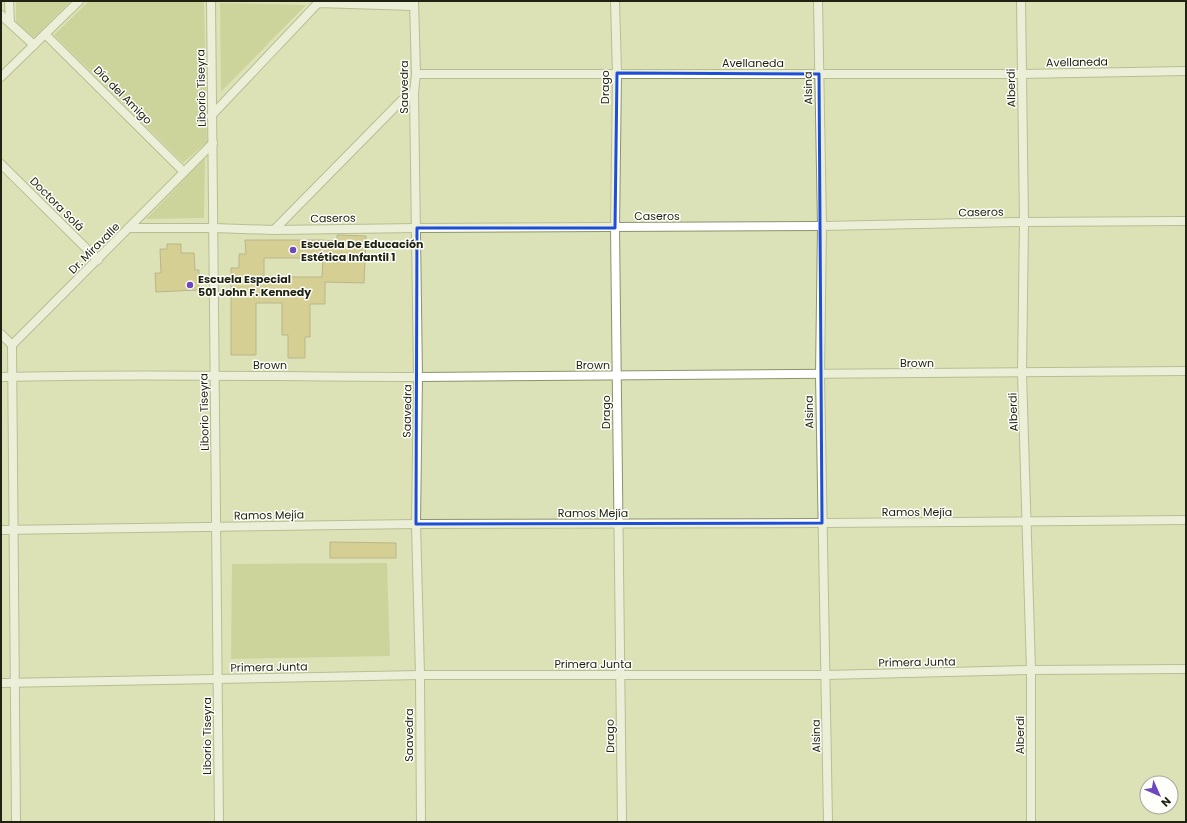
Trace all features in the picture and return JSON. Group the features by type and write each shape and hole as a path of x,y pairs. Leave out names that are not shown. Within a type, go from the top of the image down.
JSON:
{"street":[{"path":"9,1 10,23"},
{"path":"1,77 79,1"},
{"name":"Liborio Tiseyra","path":"211,1 219,822"},
{"name":"Drago","path":"615,1 617,73 615,228 622,822"},
{"name":"Alsina","path":"818,1 822,226 820,375 828,822"},
{"name":"Alberdi","path":"1021,1 1024,222 1022,373 1028,522 1031,670 1031,822"},
{"path":"212,116 318,3 414,4"},
{"name":"Saavedra","path":"414,4 416,74 414,93 418,377 416,524 420,676 421,822"},
{"path":"1,15 34,45"},
{"name":"Día del Amigo","path":"45,34 184,172"},
{"name":"Avellaneda","path":"416,74 1021,74 1186,71"},
{"path":"274,230 402,100 414,93"},
{"name":"Dr. Miravalle","path":"12,345 213,144"},
{"name":"Doctora Solá","path":"1,164 98,260"},
{"name":"Caseros","path":"129,228 274,230 615,228 1186,221"},
{"path":"1,334 12,345 13,377 16,822"},
{"name":"Brown","path":"1,377 215,375 418,377 820,375 1186,371"},
{"name":"Ramos Mejía","path":"1,530 416,524 1186,520"},
{"name":"Primera Junta","path":"1,682 420,676 826,675 1031,670 1186,670"}],"highlighted area":[{"path":"617,73 819,74 822,523 416,524 417,228 615,228"}],"green space":[{"path":"16,1 71,1 34,38 16,22"},
{"path":"89,1 204,1 207,142 183,163 54,35"},
{"path":"220,3 306,5 221,92"},
{"path":"205,158 204,218 146,219"},
{"path":"387,563 390,656 231,659 232,564"}],"building":[{"path":"337,235 366,236 364,283 325,282 325,304 310,304 310,337 305,337 305,358 288,358 288,335 282,335 282,303 256,303 256,355 231,355 231,268 239,268 239,254 246,254 245,240 337,241","holes":["264,258 323,258 322,277 264,277"]},
{"path":"167,244 181,244 181,253 194,253 195,270 199,270 199,290 156,292 155,273 161,273 160,249 167,249"},
{"path":"330,542 396,543 396,558 330,558"}],"place":[{"name":"Escuela De Educación Estética Infantil 1","path":"293,250"},
{"name":"Escuela Especial 501 John F. Kennedy","path":"190,285"}]}
